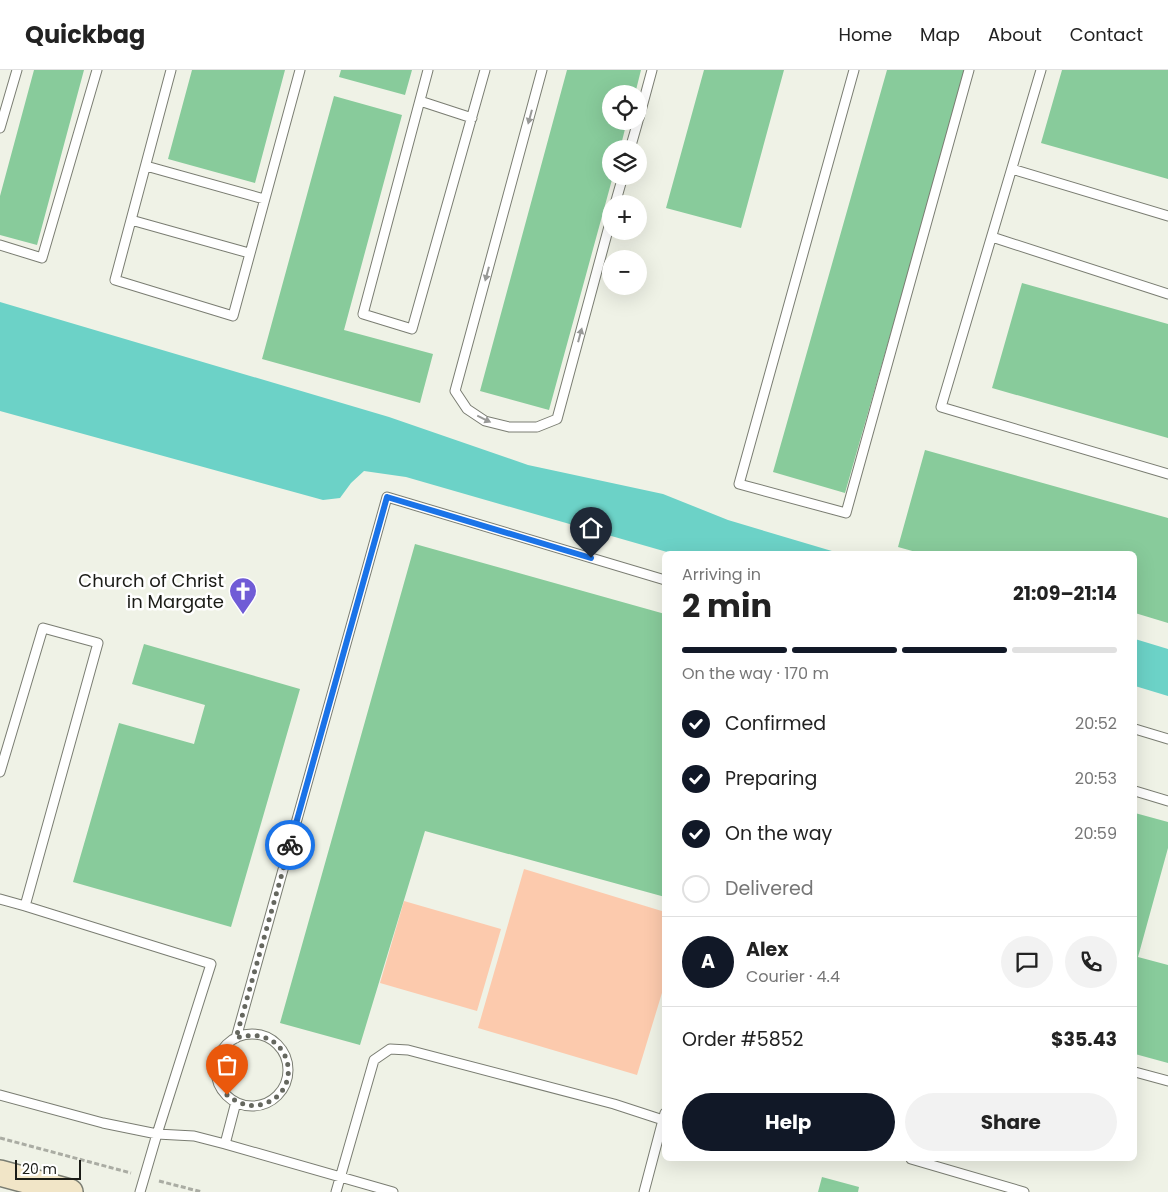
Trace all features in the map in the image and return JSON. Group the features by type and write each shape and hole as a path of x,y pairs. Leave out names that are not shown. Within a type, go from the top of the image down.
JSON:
{"main road":[{"path":"0,1173 70,1192"}],"lane":[{"path":"0,128 17,70"},
{"path":"0,245 42,258 97,70"},
{"path":"171,70 115,280 233,316 300,70"},
{"path":"428,70 363,314 412,329 485,70"},
{"path":"542,70 456,391 466,409 485,421 509,427 537,427 557,418 605,240"},
{"path":"647,88 652,70"},
{"path":"854,70 739,484 846,513 969,70"},
{"path":"1042,70 941,407 1168,474"},
{"path":"420,102 472,118"},
{"path":"146,166 264,199"},
{"path":"1012,169 1168,216"},
{"path":"132,220 249,253"},
{"path":"992,237 1168,294"},
{"path":"236,1038 387,497 662,579"},
{"path":"0,772 43,628 98,643 25,906"},
{"path":"1137,730 1168,739"},
{"path":"1137,792 1168,801"},
{"path":"0,899 211,964 140,1192"},
{"path":"247,1035 259,1035 269,1039 285,1055 288,1071 284,1088 278,1096 268,1103 258,1106 246,1106 236,1102 220,1086 217,1064 220,1054 236,1038 247,1035"},
{"path":"336,1192 374,1060 390,1049 408,1050 662,1116"},
{"path":"1137,1073 1168,1081"},
{"path":"0,1096 103,1123 157,1134 194,1136 392,1192"},
{"path":"225,1144 236,1102"},
{"path":"644,1192 662,1124"},
{"path":"918,1161 1024,1192"}],"path":[{"path":"0,1138 202,1192"}],"shaded area":[{"path":"524,869 662,911 662,993 637,1075 478,1028"},
{"path":"404,901 501,929 477,1011 380,983"}],"water":[{"path":"0,302 389,417 528,465 663,494 728,520 832,551 664,551 406,477 364,471 351,483 340,498 323,500 0,411"},
{"path":"1137,640 1168,649 1168,696 1137,687"}],"building":[{"path":"34,70 84,70 37,245 0,235 0,196"},
{"path":"192,70 285,70 255,183 168,159"},
{"path":"341,70 412,70 405,95 339,77"},
{"path":"567,70 641,70 637,85 602,85 602,130 625,130 622,140 602,140 602,185 611,185 608,195 602,195 602,216 549,410 480,391"},
{"path":"704,70 784,70 741,228 666,208"},
{"path":"887,70 966,70 845,493 773,472"},
{"path":"1062,70 1168,70 1168,179 1041,143"},
{"path":"334,96 402,115 344,330 433,354 420,403 262,359"},
{"path":"1022,283 1168,324 1168,438 992,388"},
{"path":"925,450 1168,518 1168,623 1137,614 1137,551 912,551 898,547"},
{"path":"415,544 662,613 662,896 425,831 360,1045 280,1023"},
{"path":"144,644 300,689 231,927 73,882 119,723 194,744 205,705 132,684"},
{"path":"1137,814 1168,822 1168,848 1138,957 1168,965 1168,1063 1137,1055"},
{"path":"822,1177 859,1187 858,1192 818,1192"}],"way so far":[{"path":"227,1095 236,1102 246,1106 258,1106 268,1103 278,1096 284,1088 288,1077 288,1065 285,1055 269,1039 259,1035 247,1035 236,1038 290,845"}],"place":[{"name":"Church of Christ in Margate","path":"243,615"}],"route":[{"path":"290,845 387,497 591,558"}]}
